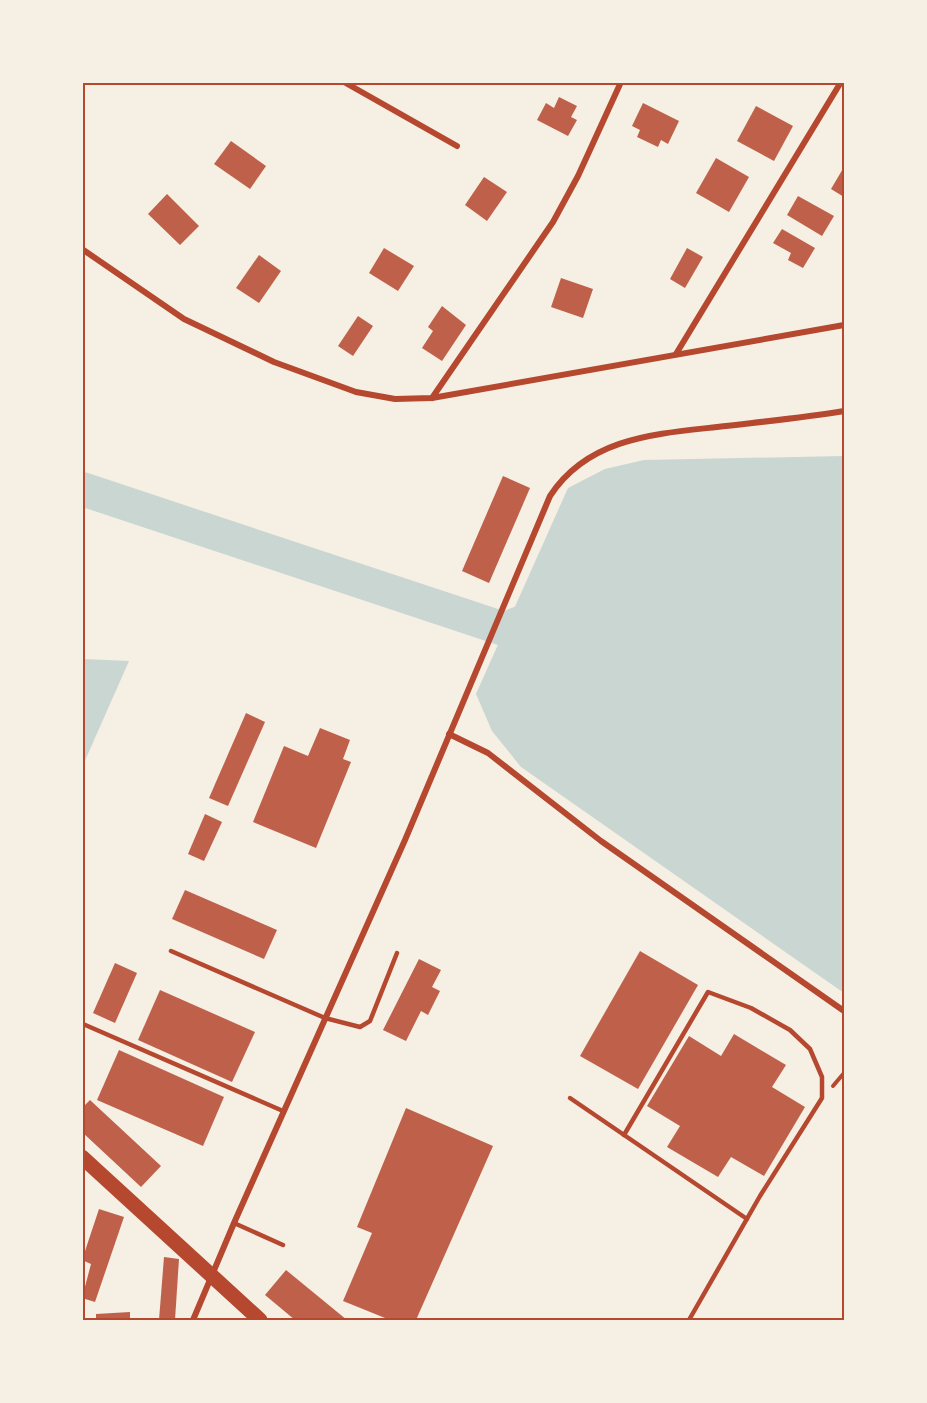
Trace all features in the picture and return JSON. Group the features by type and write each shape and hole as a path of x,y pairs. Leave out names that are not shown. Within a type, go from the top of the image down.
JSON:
{"main road":[{"path":"82,1157 260,1320"}],"street":[{"path":"344,82 457,146"},
{"path":"432,398 553,222 578,177 621,82"},
{"path":"676,354 841,82"},
{"path":"82,249 184,319 274,362 356,392 395,399 432,398 844,325"},
{"path":"193,1320 211,1274 405,840 550,496 560,482 582,461 625,441 657,434 844,411"},
{"path":"449,734 488,753 601,841 844,1011"}],"lane":[{"path":"171,951 325,1018 360,1027 370,1021 398,953"},
{"path":"624,1135 708,993 751,1008 790,1030 810,1050 822,1077 822,1098 689,1320"},
{"path":"82,1024 283,1112"},
{"path":"570,1098 747,1220"},
{"path":"234,1223 283,1245"}],"shaded area":[{"path":"844,456 844,993 521,767 492,731 476,694 568,488 605,469 644,460"},
{"path":"82,659 129,661 83,765"}],"building":[{"path":"559,97 577,106 571,117 577,120 568,136 537,120 546,103 554,108"},
{"path":"643,103 679,121 668,144 661,140 658,147 637,137 640,130 632,126"},
{"path":"756,106 793,126 774,161 737,141"},
{"path":"231,141 266,166 250,189 214,164"},
{"path":"716,158 749,177 729,212 696,193"},
{"path":"844,167 844,197 831,189"},
{"path":"484,177 507,192 487,221 465,205"},
{"path":"167,194 199,226 180,245 148,214"},
{"path":"798,196 834,216 822,236 787,215"},
{"path":"782,229 815,248 803,268 788,260 791,253 773,243"},
{"path":"384,248 414,266 398,291 369,273"},
{"path":"687,248 703,257 685,288 670,279"},
{"path":"259,255 281,271 259,303 236,288"},
{"path":"561,278 593,289 583,318 551,307"},
{"path":"442,306 466,325 442,361 422,348 433,331 428,327"},
{"path":"358,316 373,326 353,356 338,346"},
{"path":"503,476 530,488 489,583 462,571"},
{"path":"246,713 265,722 228,806 209,798"},
{"path":"320,728 350,740 343,759 351,762 316,848 253,822 284,746 308,756"},
{"path":"205,814 222,822 204,861 188,854"},
{"path":"185,890 277,930 264,959 172,919"},
{"path":"640,951 698,985 638,1089 580,1056"},
{"path":"419,959 441,970 432,987 440,991 428,1015 421,1011 406,1041 383,1030"},
{"path":"115,963 137,973 115,1023 93,1013"},
{"path":"160,990 255,1032 232,1082 138,1040"},
{"path":"734,1034 786,1065 772,1087 805,1107 764,1176 731,1157 718,1177 667,1147 680,1126 647,1106 689,1036 721,1056"},
{"path":"119,1050 224,1097 203,1146 97,1100"},
{"path":"90,1100 161,1166 141,1187 82,1132 82,1108"},
{"path":"406,1108 493,1146 416,1320 390,1320 343,1301 372,1233 357,1227"},
{"path":"99,1209 124,1217 95,1302 82,1298 91,1264 82,1260"},
{"path":"164,1257 179,1259 175,1320 159,1320"},
{"path":"286,1270 347,1320 295,1320 265,1295"},
{"path":"130,1312 130,1320 96,1320 96,1314"}],"waterway":[{"path":"82,489 504,629 547,613"}]}
